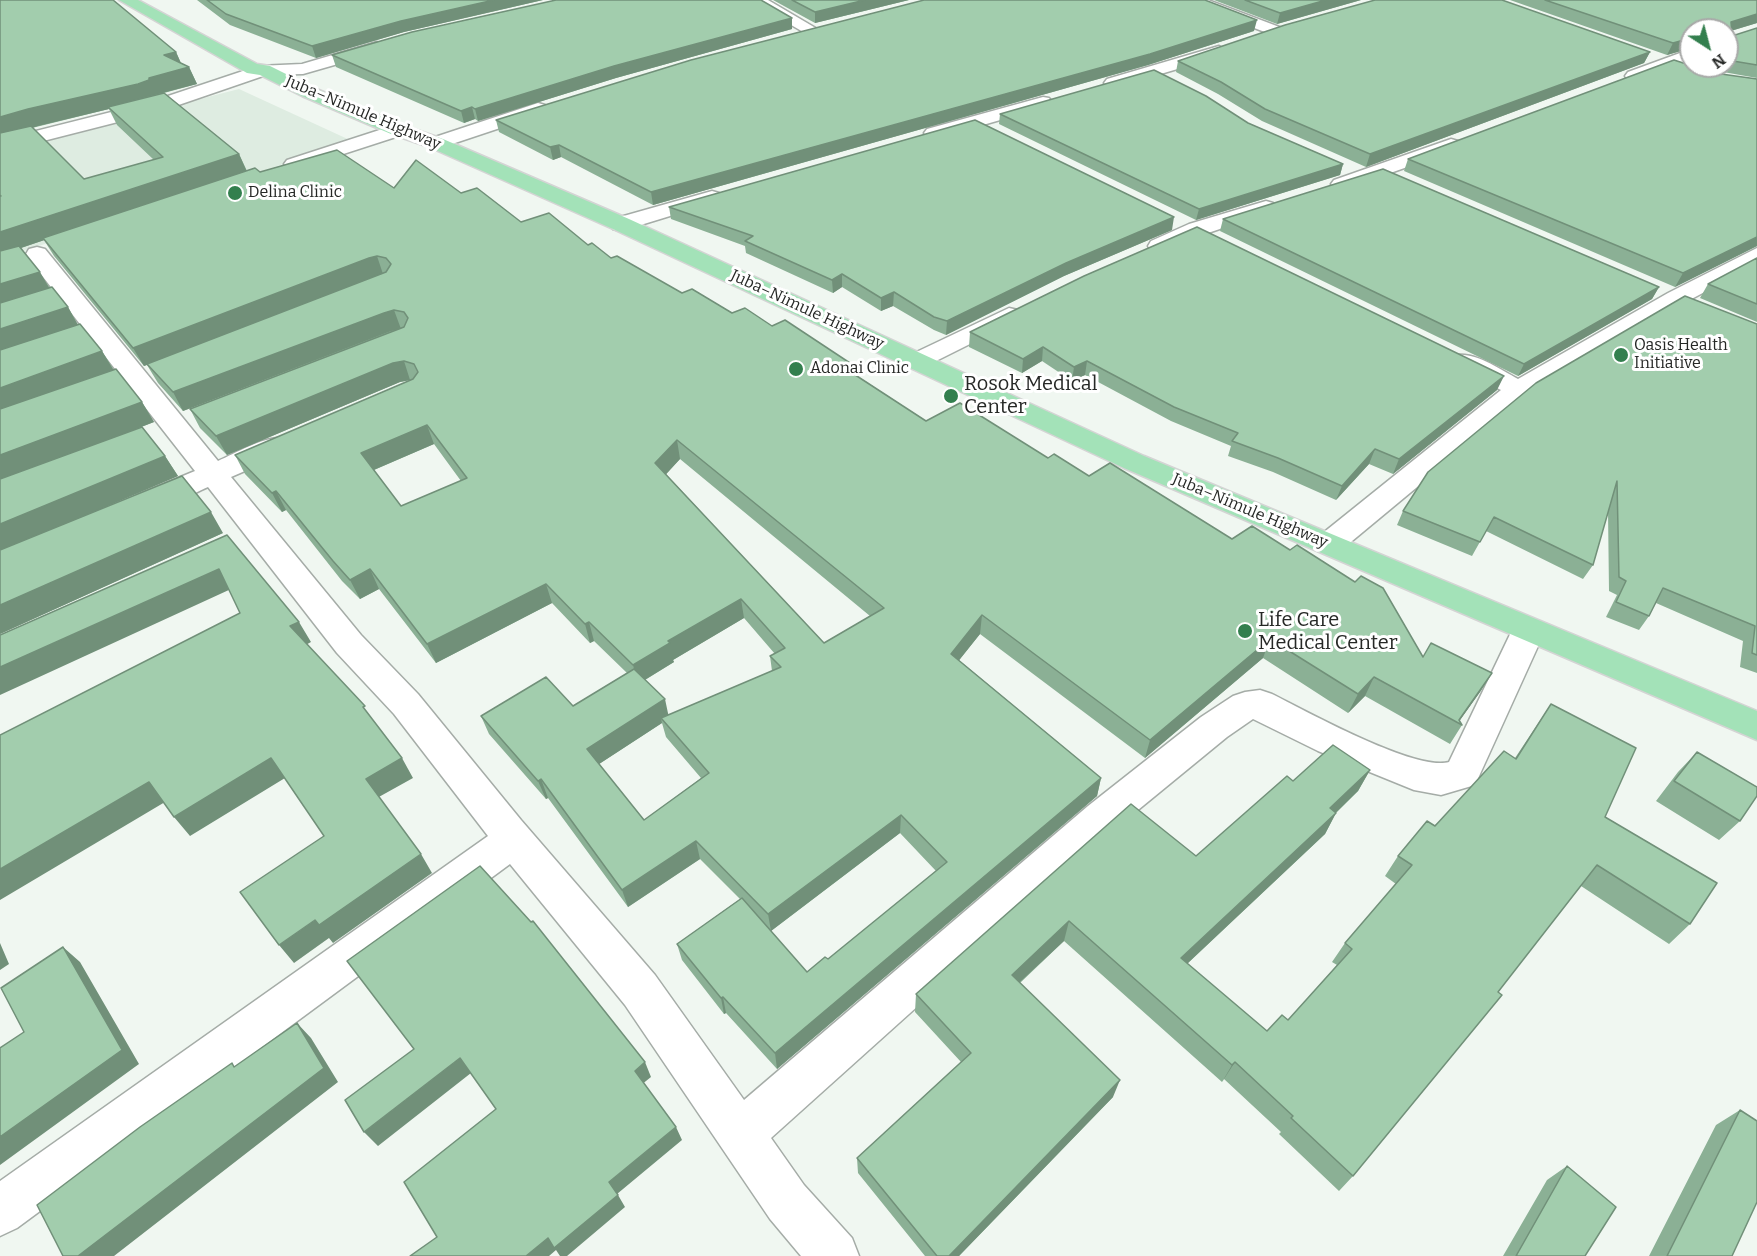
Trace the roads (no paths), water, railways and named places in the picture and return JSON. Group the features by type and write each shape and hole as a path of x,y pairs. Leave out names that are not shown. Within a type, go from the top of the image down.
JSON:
{"main road":[{"name":"Juba–Nimule Highway","path":"127,0 253,69 264,69 308,92 398,130 436,142 621,224 1134,462 1757,726"}],"street":[{"path":"756,0 811,30"},
{"path":"1194,0 1276,32"},
{"path":"792,36 831,25"},
{"path":"1254,39 1297,25"},
{"path":"0,146 154,107 264,69 303,69 390,43"},
{"path":"1090,89 1233,46"},
{"path":"1645,56 1666,64"},
{"path":"1612,84 1666,64 1679,63"},
{"path":"1155,71 1174,81"},
{"path":"918,138 1056,99"},
{"path":"436,142 551,105"},
{"path":"975,122 996,132"},
{"path":"278,170 398,130"},
{"path":"1320,190 1470,138"},
{"path":"1344,167 1413,185"},
{"path":"621,224 730,192"},
{"path":"1145,252 1186,224 1286,201"},
{"path":"1186,224 1228,245"},
{"path":"38,254 60,299 87,335 135,378 174,426 212,474 248,536 406,704 513,840 640,990 787,1202 834,1256"},
{"path":"1329,544 1519,389 1676,298 1757,255"},
{"path":"917,361 1031,304"},
{"path":"1436,348 1519,389"},
{"path":"127,511 300,437"},
{"path":"740,1135 1102,817 1214,727 1245,706 1260,704 1331,741 1414,775 1441,780 1462,774 1527,633"},
{"path":"0,1211 513,840"}],"place":[{"name":"Delina Clinic","path":"235,193"},
{"name":"Oasis Health Initiative","path":"1621,355"},
{"name":"Adonai Clinic","path":"796,369"},
{"name":"Rosok Medical Center","path":"951,396"},
{"name":"Life Care Medical Center","path":"1245,631"}]}
